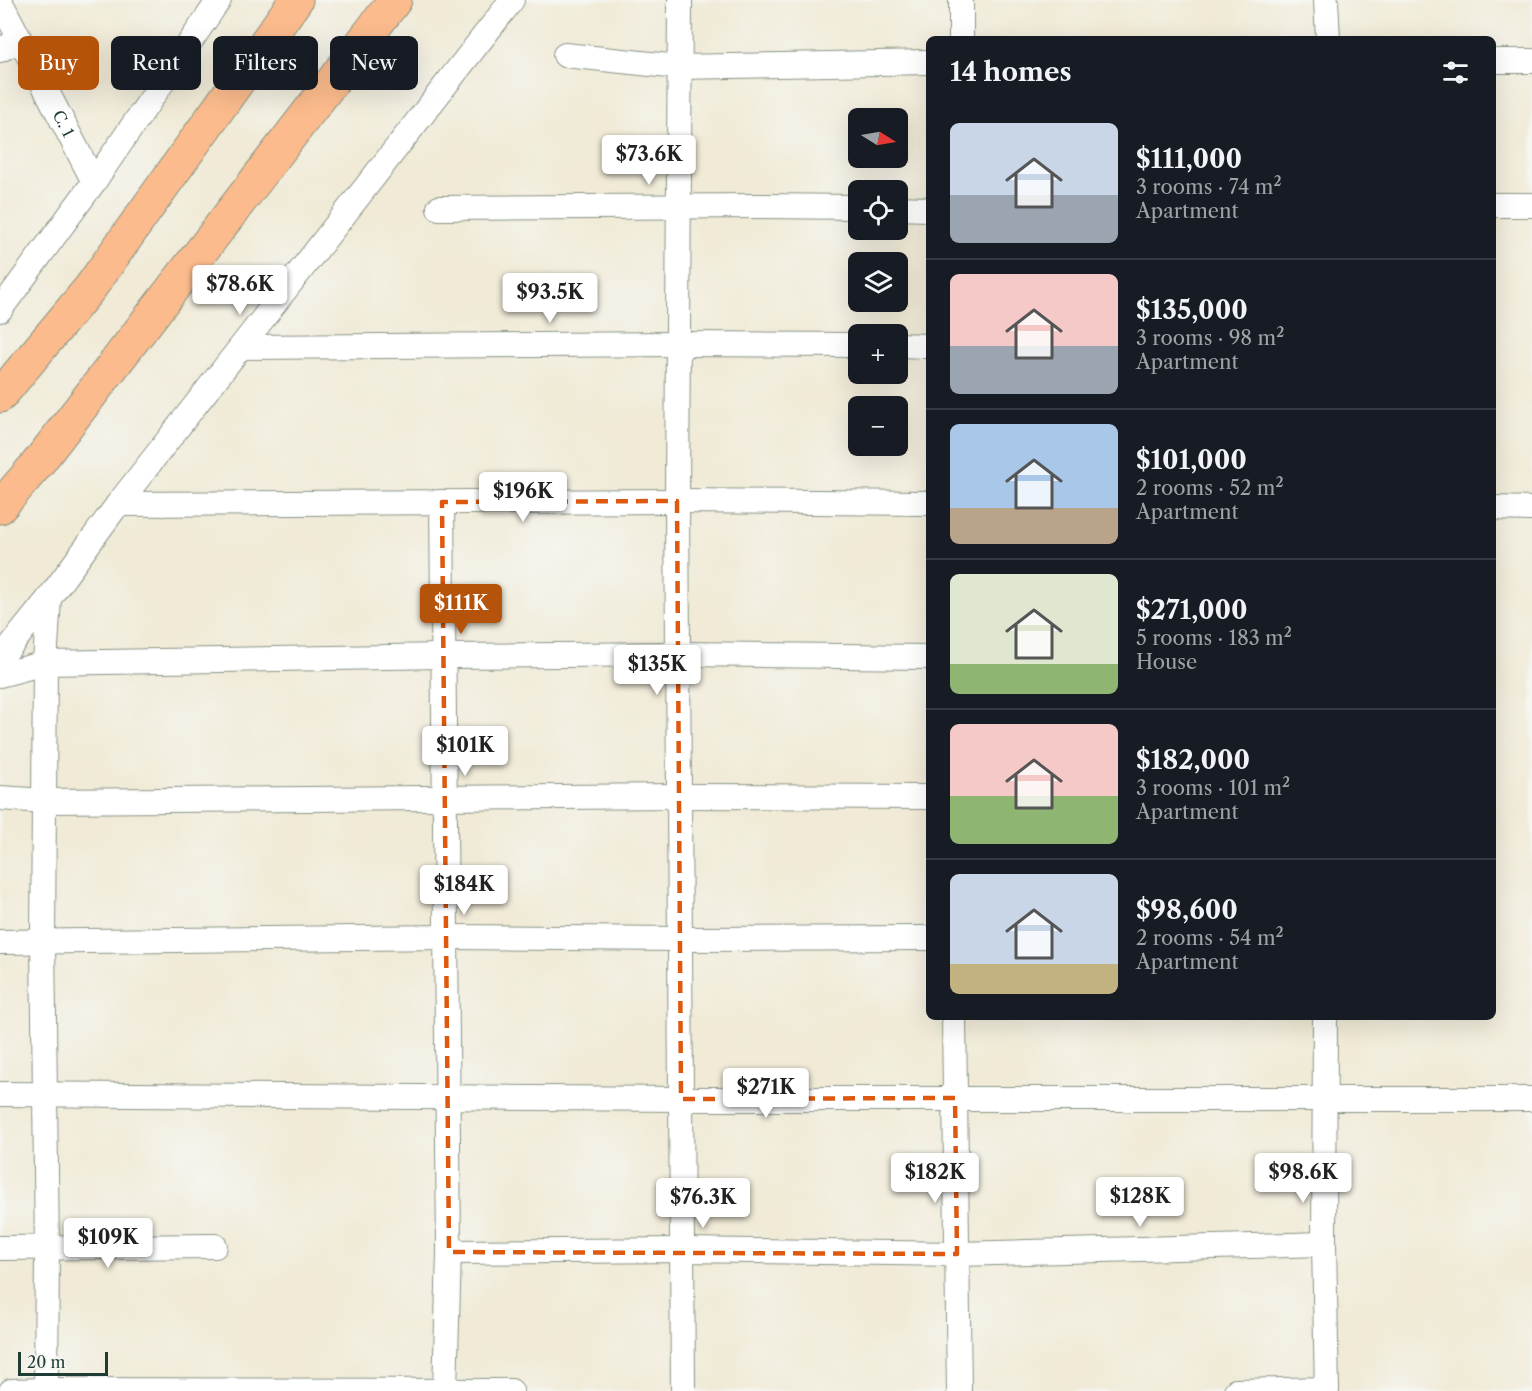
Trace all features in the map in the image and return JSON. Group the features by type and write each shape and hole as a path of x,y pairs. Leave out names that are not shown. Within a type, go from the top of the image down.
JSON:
{"main road":[{"path":"0,396 90,288 296,0"},
{"path":"0,507 38,463 395,0"}],"street":[{"name":"C. 1","path":"0,0 10,45 94,182"},
{"path":"0,310 94,182 219,0"},
{"path":"0,659 49,598 118,504 512,0"},
{"path":"680,0 677,501 683,1391"},
{"path":"961,0 961,36"},
{"path":"1326,0 1328,36"},
{"path":"565,55 680,67 926,62"},
{"path":"1496,61 1532,61"},
{"path":"1496,205 1532,205"},
{"path":"439,207 848,207"},
{"path":"908,208 926,209"},
{"path":"243,347 848,345"},
{"path":"908,345 926,346"},
{"path":"118,504 677,501 926,503"},
{"path":"442,502 449,1252 445,1391"},
{"path":"1496,508 1532,509"},
{"path":"46,1390 45,663 49,598"},
{"path":"0,675 45,663 678,654 926,657"},
{"path":"0,798 45,801 678,796 926,797"},
{"path":"0,942 446,937 926,938"},
{"path":"954,1020 959,1391"},
{"path":"1236,1391 1327,1390 1324,1244 1324,1020"},
{"path":"0,1094 681,1099 1532,1099"},
{"path":"449,1252 682,1250 957,1254 1324,1244"},
{"path":"0,1248 215,1246"},
{"path":"11,1391 511,1391"}],"highlighted area":[{"path":"677,501 681,1099 955,1098 957,1254 449,1252 442,502"}]}
